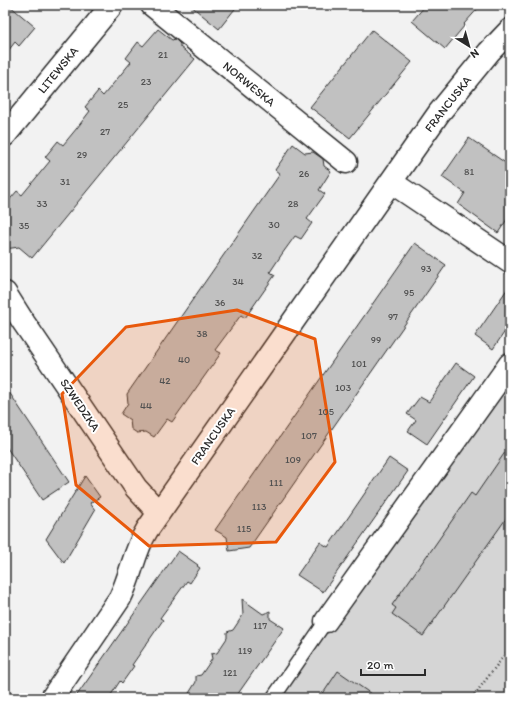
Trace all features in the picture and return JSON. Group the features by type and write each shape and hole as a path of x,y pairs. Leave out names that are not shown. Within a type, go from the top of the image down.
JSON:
{"street":[{"name":"LITEWSKA","path":"5,135 112,5"},
{"name":"NORWESKA","path":"152,5 346,162"},
{"name":"FRANCUSKA","path":"52,698 120,598 128,580 141,539 439,113 489,52 510,30"},
{"path":"391,182 510,262"},
{"name":"SZWEDZKA","path":"5,293 136,488 159,513"},
{"path":"326,621 510,364"}],"lane":[{"path":"273,698 326,621"}],"path":[{"path":"472,698 510,648"}],"highlighted area":[{"path":"237,310 315,339 335,462 276,542 149,546 76,485 62,394 126,327"}],"shaded area":[{"path":"510,364 510,698 273,698"}],"building":[{"path":"5,5 9,5 35,27 19,46 15,42 5,55"},
{"path":"190,5 238,5 219,29"},
{"path":"426,5 481,5 445,49 412,21"},
{"path":"158,29 172,40 175,39 180,44 180,47 195,59 32,258 19,247 5,249 5,205 17,191 22,195 50,161 45,157 58,141 63,145 90,111 85,107 98,91 103,96 131,62 126,58 138,42 143,46"},
{"path":"372,30 412,62 350,138 310,107"},
{"path":"469,138 510,166 510,215 498,233 458,204 465,193 442,177"},
{"path":"293,144 305,153 313,152 323,159 324,166 331,171 319,190 325,194 307,219 312,223 301,239 295,236 282,254 270,272 275,275 245,318 241,315 215,350 221,353 172,422 167,419 154,437 146,432 137,433 131,429 130,420 121,414 128,403 127,394 280,174 275,170"},
{"path":"415,243 446,265 249,548 229,551 227,537 215,530"},
{"path":"510,285 510,324 493,349 475,336"},
{"path":"456,363 474,376 427,444 408,431 416,420 407,414 420,397 429,402"},
{"path":"5,386 69,482 42,500 5,445"},
{"path":"510,445 510,513 423,636 392,614 396,608 392,605 471,493 475,496"},
{"path":"389,458 408,471 323,592 297,575 320,542 328,547"},
{"path":"85,476 100,497 90,503 95,510 64,563 46,539"},
{"path":"178,551 200,568 190,583 187,581 160,618 163,620 132,665 134,666 122,683 120,681 109,698 75,698"},
{"path":"242,599 263,614 270,611 270,619 284,628 235,698 186,698 196,682 196,676 201,675 212,659 211,654 217,653 227,638 227,632 233,630 243,615"},
{"path":"338,671 377,698 320,698"}]}
